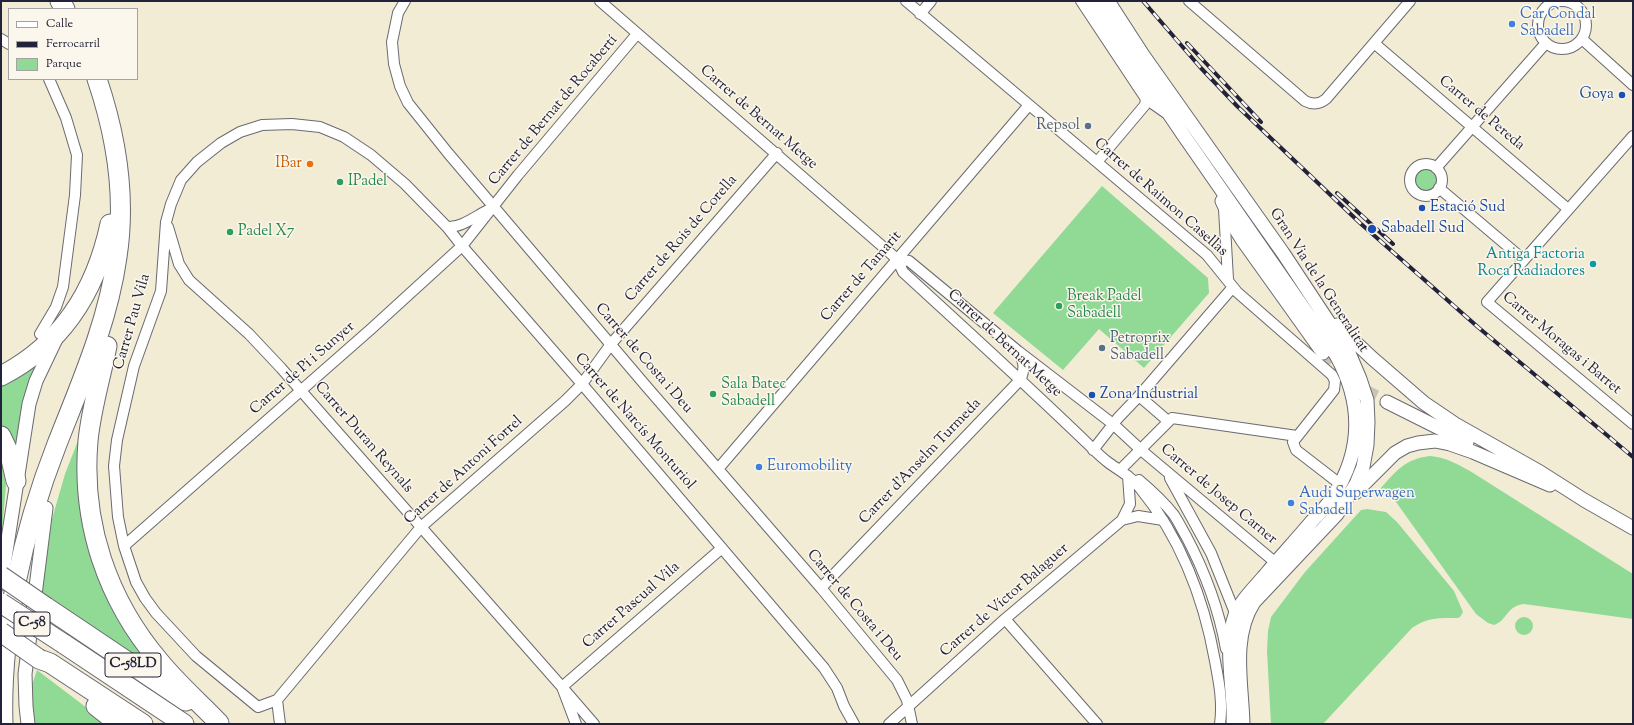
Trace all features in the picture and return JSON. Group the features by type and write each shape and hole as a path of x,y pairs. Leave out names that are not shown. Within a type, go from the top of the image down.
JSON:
{"highway":[{"path":"3,724 2,676 17,573 37,500 104,317 117,256 120,229 118,181 111,132 97,80"},
{"path":"110,80 120,115 127,152 130,176 131,213 129,249 125,278 107,346 92,418 87,460 89,509 100,558 119,601 141,638 165,667 220,724"},
{"path":"1,376 33,355 62,329 79,306 99,265 105,245 118,181"},
{"path":"14,724 14,684 20,621 27,575 46,508 65,454 107,346"},
{"path":"1,436 10,455 16,481"},
{"name":"C-58LD","path":"1,576 220,724"},
{"name":"C-58","path":"1,603 184,724"},
{"name":"C-58","path":"1,632 46,664 143,724"},
{"path":"46,664 119,724"}],"street":[{"name":"Carrer de Costa i Deu","path":"406,1 398,13 392,42 394,64 400,86 408,104 494,207 821,588 897,680 907,700 912,724"},
{"name":"Carrer de Bernat Metge","path":"600,1 897,259 903,272 1021,379 1094,450 1138,486 1163,520 1187,567 1203,609 1212,644 1222,696 1220,724"},
{"name":"Carrer de Raimon Casellas","path":"906,1 1207,255 1230,283 1254,308 1334,378 1334,390 1297,436"},
{"path":"920,14 931,1"},
{"path":"1080,1 1146,99 1170,115"},
{"name":"Gran Via de la Generalitat","path":"1093,1 1336,355 1344,369 1352,390 1356,429 1354,448 1348,468 1340,484 1332,499 1248,596 1235,615 1231,641 1230,668 1233,724"},
{"name":"Gran Via de la Generalitat","path":"1108,1 1166,88 1283,253 1349,353 1367,400 1367,445 1356,484 1337,514 1272,585 1254,602 1247,614 1243,625 1239,663 1243,724"},
{"path":"1115,1 1166,88"},
{"path":"1189,1 1310,104 1316,104 1326,99 1410,1"},
{"path":"1561,1 1577,3 1586,21 1586,29 1582,39 1578,44 1563,49 1555,48 1546,43 1539,31 1539,20 1543,4 1561,1"},
{"name":"Carrer de Bernat de Rocabertí","path":"494,207 518,175 637,34"},
{"path":"1582,39 1633,85"},
{"name":"Carrer de Pereda","path":"1374,43 1568,209"},
{"path":"1436,168 1546,43"},
{"path":"40,334 56,307 63,287 75,194 77,155 66,118 48,80"},
{"path":"1097,162 1145,105 1146,99"},
{"name":"Carrer de Tamarit","path":"718,469 1029,105"},
{"name":"Carrer Pau Vila","path":"277,700 258,707 196,656 156,612 136,582 124,546 118,517 115,493 115,453 134,366 161,291 166,222 171,204 181,180 197,162 221,143 240,132 262,125 292,124 320,127 344,137 371,155"},
{"path":"1439,188 1524,260 1633,136"},
{"name":"Carrer de Rois de Corella","path":"611,344 776,153"},
{"name":"Carrer de Narcís Monturiol","path":"371,155 405,184 447,227 824,668 838,688 844,706 854,724"},
{"path":"1199,157 1233,225 1323,353"},
{"path":"1428,164 1436,168 1442,177 1442,183 1433,194 1422,196 1413,190 1410,182 1410,176 1416,167 1428,164"},
{"path":"1094,450 1113,424 1139,396 1230,283 1224,205"},
{"path":"447,227 460,226 494,207"},
{"name":"Carrer de Pi i Sunyer","path":"124,546 301,391 462,246 494,207"},
{"name":"Carrer Duran Reynals","path":"166,222 175,255 189,280 248,334 282,368 594,724"},
{"name":"Carrer de Bernat Metge","path":"897,259 909,261 1018,351 1113,424 1141,450"},
{"name":"Carrer Moragas i Barret","path":"1524,260 1487,302 1633,424"},
{"path":"1319,307 1372,358 1424,403 1455,424 1540,472 1584,500 1633,528"},
{"path":"1,587 16,481 29,404 36,381 62,329"},
{"name":"Carrer de Antoni Forrel","path":"277,700 421,527 565,401 582,384 611,344"},
{"path":"1018,351 1024,361 1024,370 1021,379"},
{"name":"Carrer d'Anselm Turmeda","path":"821,588 1021,379"},
{"path":"1139,396 1168,421"},
{"path":"1387,402 1584,500"},
{"path":"1124,473 1141,450 1172,418 1297,436"},
{"path":"1297,436 1292,442 1296,450 1340,484"},
{"path":"1337,514 1369,478 1395,453 1407,446 1435,441 1450,444 1473,452 1584,500"},
{"name":"Carrer de Josep Carner","path":"1141,450 1276,563"},
{"path":"1164,469 1178,491 1211,553 1238,620 1235,652 1236,683 1243,707"},
{"name":"Carrer de Bernat Metge","path":"1124,473 1137,478 1154,493 1174,516 1198,558 1221,622 1230,668"},
{"name":"Carrer de Víctor Balaguer","path":"889,724 1005,620 1122,520 1130,504 1124,473"},
{"path":"28,724 25,674 46,508"},
{"path":"1122,520 1138,516 1163,520"},
{"name":"Carrer Pascual Vila","path":"562,687 722,548"},
{"path":"1005,620 1096,724"},
{"path":"562,687 576,724"},
{"path":"277,700 280,724"}],"green space":[{"path":"1426,169 1434,172 1437,180 1434,188 1426,191 1418,188 1415,180 1418,172"},
{"path":"1102,186 1208,278 1209,293 1144,368 1099,329 1063,370 993,313"},
{"path":"39,359 18,438 16,443 11,442 1,429 1,383"},
{"path":"81,433 81,512 92,558 161,673 42,592 52,519 65,474"},
{"path":"1430,456 1446,459 1470,471 1633,574 1633,619 1524,604 1514,607 1499,623 1494,625 1488,623 1476,614 1396,502 1380,489 1396,471 1407,463"},
{"path":"1,458 6,485 1,543"},
{"path":"1367,509 1386,512 1397,522 1454,591 1463,612 1458,618 1439,618 1429,620 1412,628 1323,724 1271,724 1267,652 1268,631 1271,617 1305,572 1361,510"},
{"path":"1520,617 1528,617 1533,622 1531,633 1528,635 1520,635 1515,630 1515,622"},
{"path":"37,670 108,724 32,724 30,691"}],"tunnel":[{"path":"1323,353 1343,377 1355,386 1387,402"}],"railway":[{"path":"1143,1 1200,67 1237,106 1360,223 1479,328 1633,457"},
{"path":"1187,43 1261,122"},
{"path":"1337,193 1393,244"}],"place":[{"name":"Car Condal Sabadell","path":"1512,24"},
{"name":"Goya","path":"1622,95"},
{"name":"Repsol","path":"1088,126"},
{"name":"IBar","path":"310,164"},
{"name":"IPadel","path":"340,182"},
{"name":"Estació Sud","path":"1422,208"},
{"name":"Sabadell Sud","path":"1372,229"},
{"name":"Padel X7","path":"230,232"},
{"name":"Antiga Factoria Roca Radiadores","path":"1593,264"},
{"name":"Break Padel Sabadell","path":"1059,306"},
{"name":"Petroprix Sabadell","path":"1102,348"},
{"name":"Sala Batec Sabadell","path":"713,394"},
{"name":"Zona Industrial","path":"1092,395"},
{"name":"Euromobility","path":"759,467"},
{"name":"Audi Superwagen Sabadell","path":"1291,503"}]}
